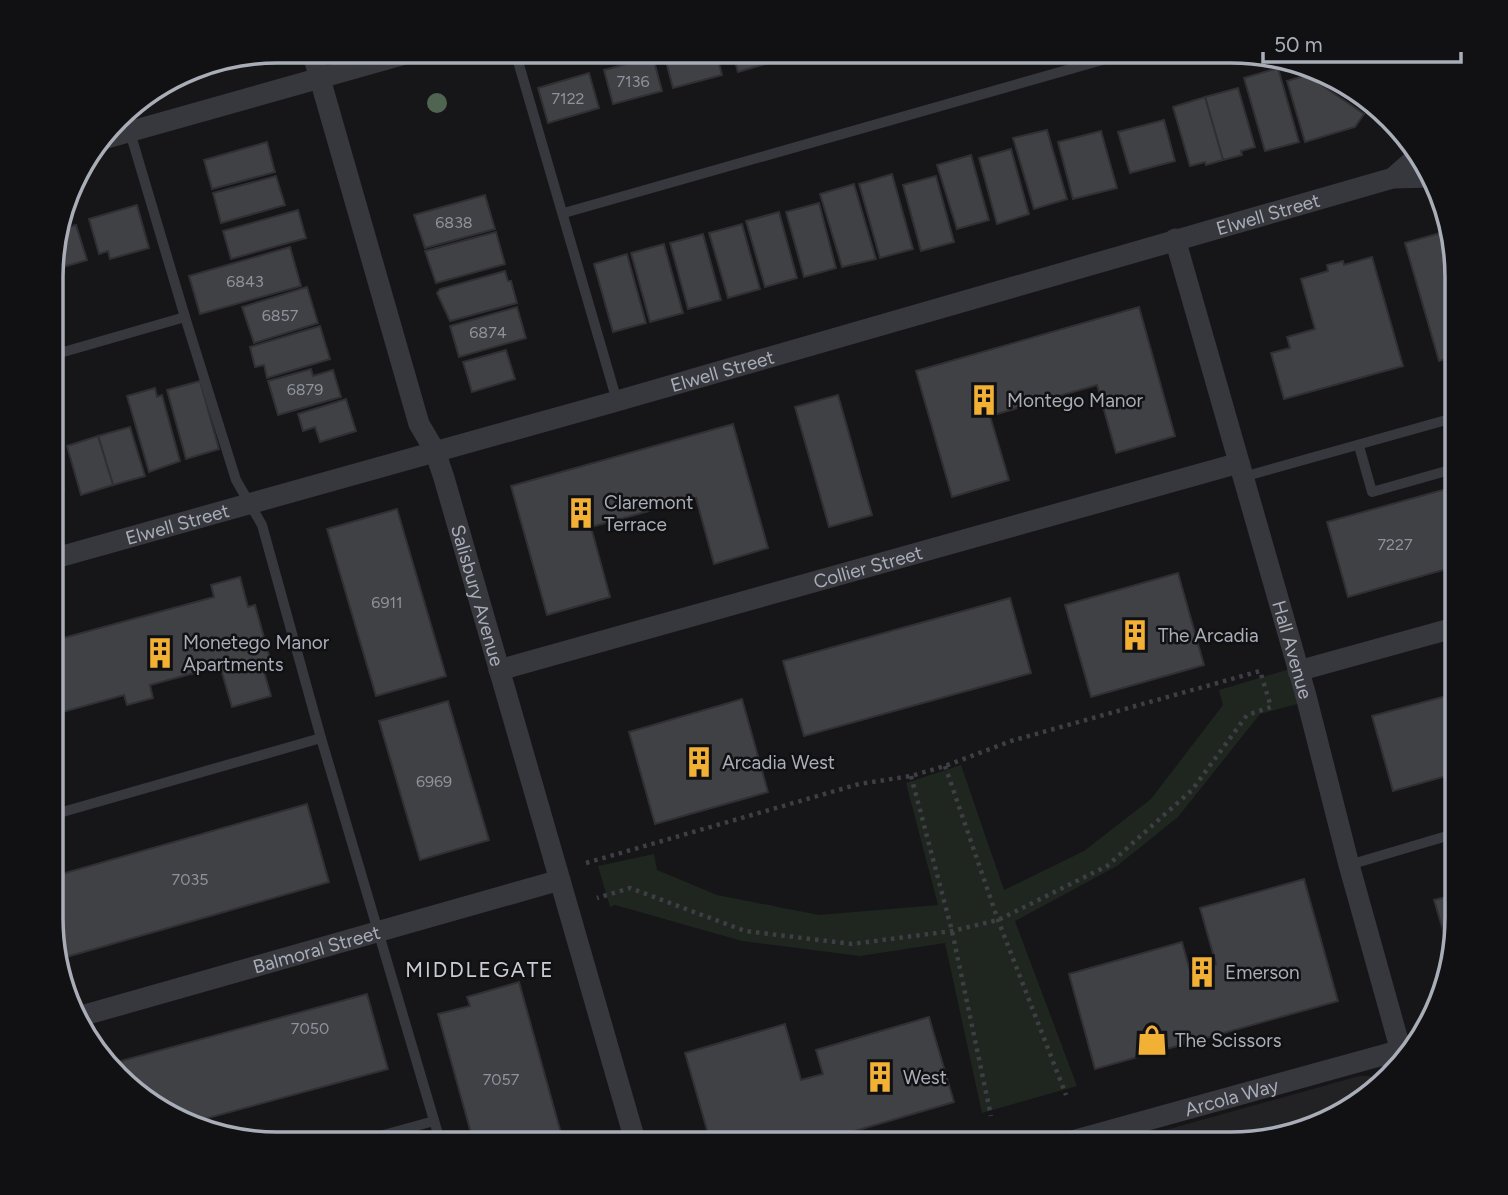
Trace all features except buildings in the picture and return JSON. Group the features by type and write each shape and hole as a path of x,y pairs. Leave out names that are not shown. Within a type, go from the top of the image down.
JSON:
{"street":[{"name":"Salisbury Avenue","path":"315,63 419,424 435,451 633,1132"},
{"path":"131,121 371,63"},
{"name":"Elwell Street","path":"1393,178 1411,162"},
{"name":"Elwell Street","path":"63,556 617,401 1393,178 1420,177"},
{"name":"Hall Avenue","path":"1175,239 1298,671 1349,865 1403,1044"},
{"name":"Collier Street","path":"499,670 1241,470"},
{"path":"1298,671 1445,630"},
{"name":"Balmoral Street","path":"86,1015 560,880"},
{"name":"Arcola Way","path":"1106,1132 1394,1056"}],"lane":[{"path":"518,63 564,213 617,401"},
{"path":"564,213 1092,63"},
{"path":"128,124 236,480 262,525 321,738 437,1132"},
{"path":"63,352 185,317"},
{"path":"1241,470 1359,446 1445,421"},
{"path":"1359,446 1372,492 1445,471"},
{"path":"63,812 321,738"},
{"path":"1349,865 1445,837"},
{"path":"394,1132 434,1121"}],"path":[{"path":"586,863 859,784 911,776 1011,741 1260,671 1271,707 1247,715 1192,790 1107,866 998,920 952,931 852,944 745,930 630,888 597,898"},
{"path":"945,766 998,920 1066,1095"},
{"path":"911,776 952,931 991,1116"}],"shaded area":[{"path":"1290,669 1301,703 1260,714 1178,817 1117,866 1015,921 1077,1086 982,1113 945,943 860,956 742,941 615,905 610,907 598,866 654,854 657,870 717,895 819,915 938,905 906,783 961,765 1004,890 1084,851 1151,799 1223,705 1219,690"},
{"path":"1359,1076 1373,1078 1338,1103 1287,1125 1245,1132 1159,1132"}],"place":[{"name":"Montego Manor","path":"984,400"},
{"name":"Claremont Terrace","path":"581,513"},
{"name":"The Arcadia","path":"1135,635"},
{"name":"Monetego Manor Apartments","path":"160,653"},
{"name":"Arcadia West","path":"699,762"},
{"name":"Emerson","path":"1202,972"},
{"name":"The Scissors","path":"1152,1040"},
{"name":"West","path":"880,1077"}],"district":[{"name":"MIDDLEGATE","path":"480,970"}]}
